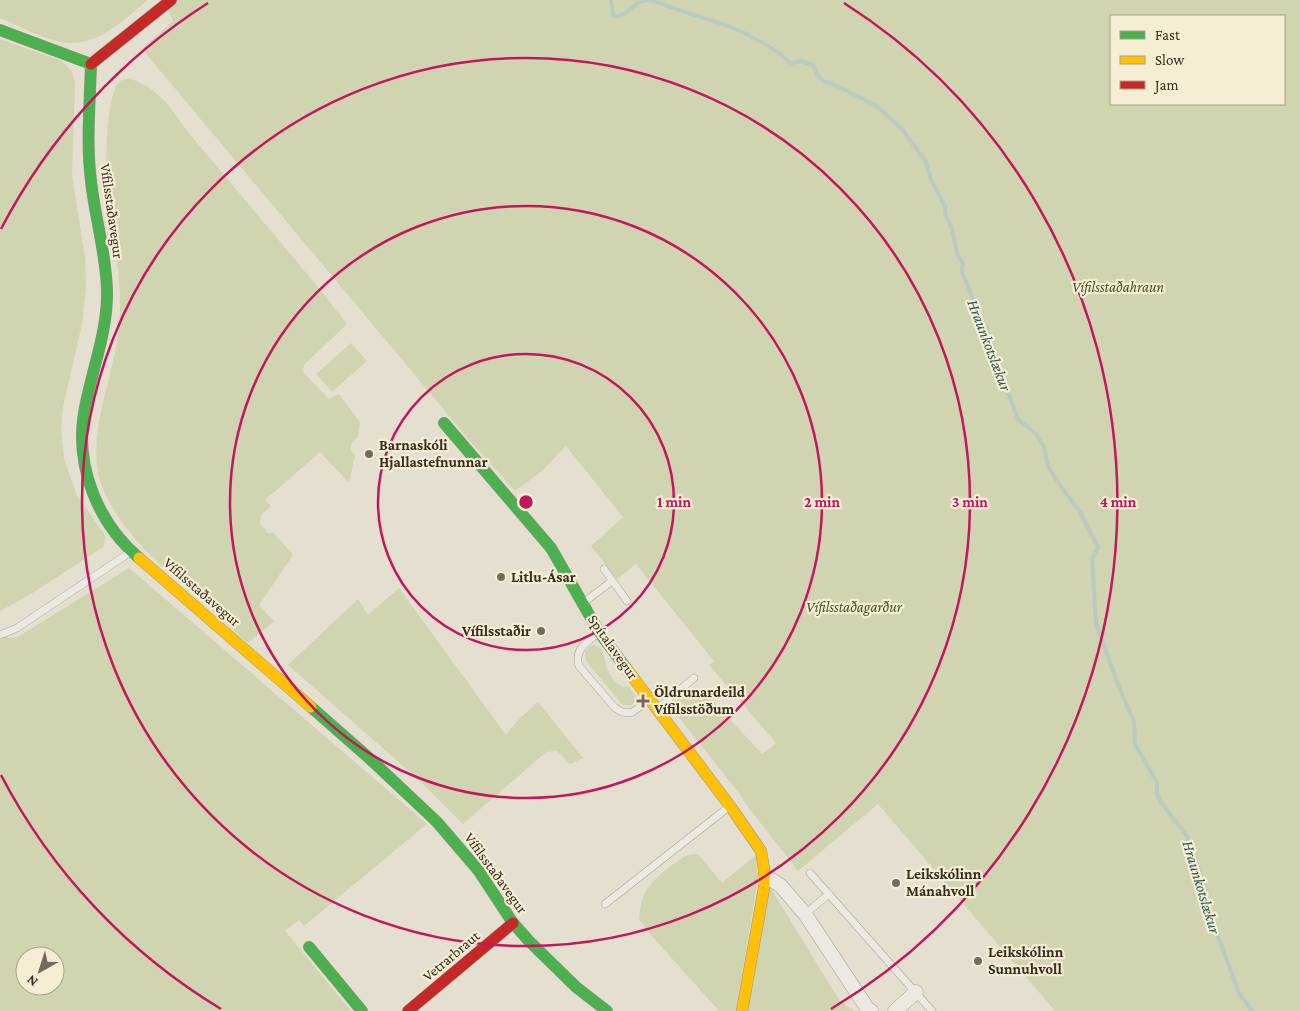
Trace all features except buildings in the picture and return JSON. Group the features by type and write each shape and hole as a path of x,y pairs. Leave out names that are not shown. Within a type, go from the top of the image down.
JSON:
{"main road":[{"path":"0,30 91,64 171,0"},
{"name":"Vífilsstaðavegur","path":"91,64 89,166 104,256 107,293 103,334 84,414 83,454 89,483 101,513 115,533 132,551 355,746 437,822 478,870 513,923 529,941 557,969 607,1011"},
{"name":"Spítalavegur","path":"444,423 512,500 551,548 600,632 730,806 760,851 763,859 764,880 741,1008"},
{"name":"Vetrarbraut","path":"408,1011 513,923"},
{"path":"309,947 362,1011"}],"street":[{"path":"764,880 772,880 782,886 805,914 867,1008 871,1011"},
{"path":"895,1011 916,992"}],"lane":[{"path":"0,635 23,624 132,551"},
{"path":"604,569 627,601"},
{"path":"583,603 612,581"},
{"path":"600,632 579,649 577,658 579,666 618,711 631,713 654,704 694,678"},
{"path":"605,904 730,806"},
{"path":"810,873 932,1011"},
{"path":"805,914 829,894"}],"green space":[{"path":"0,0 148,0 107,32 83,42 70,43 43,36 0,18"},
{"path":"173,0 1300,0 1300,1011 1055,1011 878,804 798,871 670,706 686,691 693,693 701,688 762,754 776,743 709,665 714,661 636,564 617,579 591,546 623,517 566,446 542,471 515,491 471,442 142,49 173,21 166,5"},
{"path":"0,39 62,61 72,72 75,83 72,175 85,258 86,288 82,324 63,407 61,428 64,458 77,496 105,535 105,541 103,547 31,594 0,611"},
{"path":"130,78 150,88 166,102 188,132 347,324 304,365 303,372 329,399 339,394 360,422 358,437 351,445 351,450 355,455 349,483 320,452 265,500 271,506 261,515 260,524 269,534 273,532 293,555 259,605 274,621 248,643 139,543 111,505 105,494 98,472 96,456 98,426 117,341 120,307 117,262 107,194 107,138 112,101 116,87 122,80"},
{"path":"351,343 367,361 332,392 316,374"},
{"path":"129,568 427,824 304,926 299,920 285,931 351,1011 0,1011 0,636 16,638"},
{"path":"399,588 506,735 520,718 538,702 583,758 570,764 557,751 546,752 463,824 419,780 288,665 358,599 368,615"},
{"path":"594,645 603,652 607,668 613,679 623,687 628,686 637,698 632,705 623,705 586,661 585,652 590,646"},
{"path":"698,854 722,883 756,855 758,879 736,1011 719,1011 639,919 644,896 652,883 681,859 689,855"},
{"path":"770,887 839,1000 854,1011 746,1011"}],"waterway":[{"name":"Hraunkotslækur","path":"611,0 613,15 617,16 624,14 640,2 653,0"},
{"name":"Hraunkotslækur","path":"653,0 743,32 768,46 791,63 801,61 813,65 818,76 823,81 875,105 902,129 926,162 931,180 945,206 945,214 952,228 957,254 963,263 963,275 978,317 987,328 989,341 993,347 993,360 999,369 1018,419 1037,435 1044,447 1048,466 1080,512 1098,547 1092,559 1096,623 1117,682 1134,722 1135,744 1157,783 1157,793 1160,801 1187,836 1205,888 1214,929 1239,993 1252,1011"}],"traffic: fast":[{"path":"0,30 91,64"},
{"path":"91,64 90,166 105,263 107,306 102,337 84,413 82,433 83,454 93,493 101,511 124,544 139,558"},
{"path":"444,423 551,548 599,632 626,668"},
{"path":"311,707 437,822 478,870 513,923 529,941 576,987 607,1011"},
{"path":"309,947 362,1011"}],"traffic: slow":[{"path":"139,558 311,707"},
{"path":"626,668 730,806 761,851 764,869 764,888 742,1011"}],"traffic: jam":[{"path":"91,64 171,0"},
{"path":"408,1011 513,923"}],"place":[{"name":"Barnaskóli Hjallastefnunnar","path":"369,454"},
{"name":"Litlu-Ásar","path":"501,577"},
{"name":"Vífilsstaðir","path":"541,631"},
{"name":"Öldrunardeild Vífilsstöðum","path":"643,701"},
{"name":"Leikskólinn Mánahvoll","path":"896,883"},
{"name":"Leikskólinn Sunnuhvoll","path":"978,961"}],"park label":[{"name":"Vífilsstaðahraun","path":"1118,287"},
{"name":"Vífilsstaðagarður","path":"854,607"}]}
